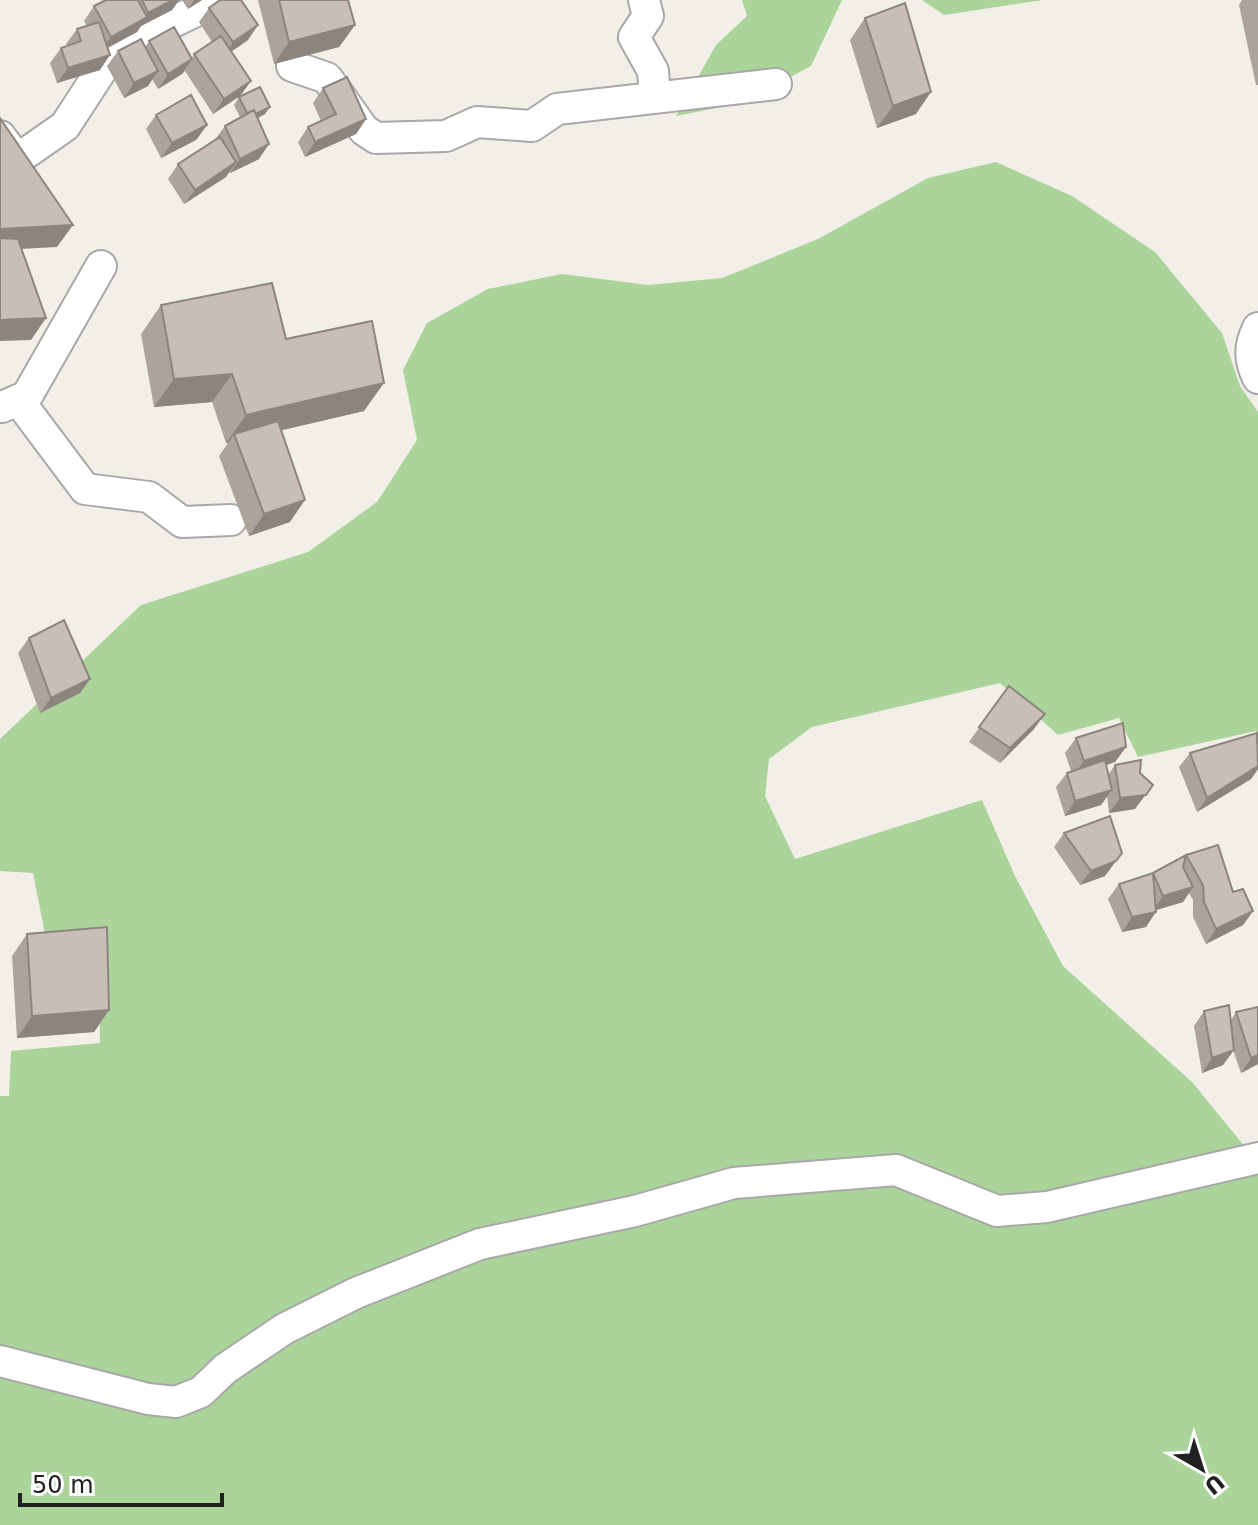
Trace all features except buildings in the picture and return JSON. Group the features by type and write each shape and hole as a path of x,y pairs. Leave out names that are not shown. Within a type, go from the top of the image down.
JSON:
{"street":[{"path":"0,136 15,156 22,156 65,126 118,49 218,0"},
{"path":"644,0 648,16 634,37 653,71 655,97"},
{"path":"292,66 327,78 364,130 376,138 446,136 477,122 532,126 557,109 776,84"},
{"path":"101,266 31,390 4,407 85,489 149,497 182,522 231,520"},
{"path":"1258,328 1250,348 1258,378"},
{"path":"0,1361 148,1399 176,1402 201,1392 225,1369 284,1329 356,1293 480,1244 635,1211 734,1183 896,1170 997,1211 1047,1207 1258,1158"}],"green space":[{"path":"742,0 842,0 811,66 742,103 676,116 716,45 747,16"},
{"path":"922,0 1043,0 944,15"},
{"path":"996,162 1072,196 1155,252 1222,333 1240,386 1258,412 1258,737 1256,731 1138,757 1119,718 1058,735 1000,683 812,727 769,759 765,796 795,859 982,800 1015,876 1063,966 1192,1082 1250,1153 1258,1155 1258,1525 0,1525 0,1096 9,1096 11,1051 100,1043 98,943 45,934 33,873 0,871 0,739 141,605 308,552 377,502 417,440 403,370 427,323 488,289 562,274 648,285 722,278 818,239 928,178"}]}
